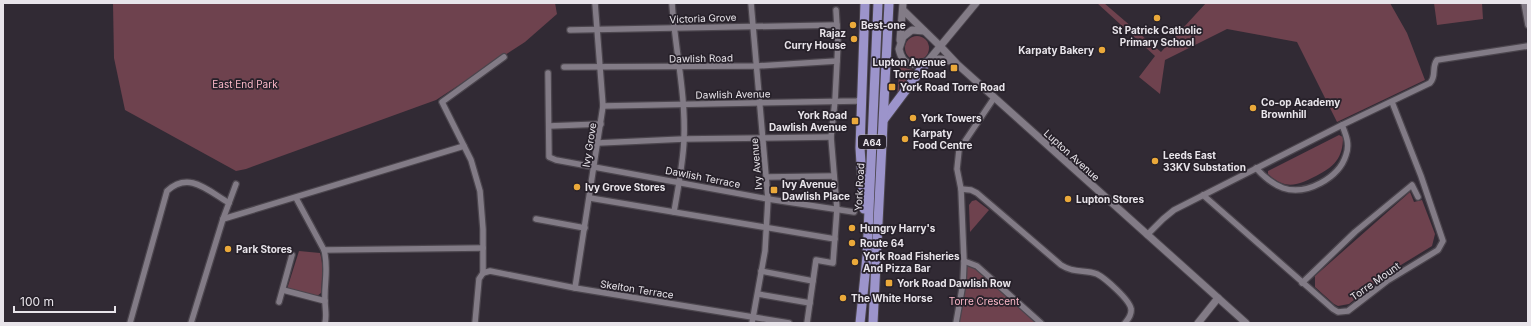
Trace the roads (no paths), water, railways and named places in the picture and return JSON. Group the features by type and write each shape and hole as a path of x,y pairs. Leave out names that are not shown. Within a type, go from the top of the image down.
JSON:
{"highway":[{"path":"865,3 860,148 867,256"},
{"name":"York Road","path":"860,323 867,256 878,3"},
{"name":"York Road","path":"873,323 889,3"},
{"name":"A64","path":"883,120 928,60"}],"street":[{"name":"Ivy Grove","path":"574,288 590,198 603,106 595,3"},
{"path":"672,3 683,104 684,139 680,182 674,212"},
{"name":"Ivy Avenue","path":"751,3 768,199 768,228 762,271 752,320"},
{"path":"928,60 941,47 976,3"},
{"path":"1524,3 1528,25"},
{"path":"899,44 903,6"},
{"name":"Lupton Avenue","path":"903,6 924,31 957,64 1246,323"},
{"path":"807,323 816,260 833,263 837,209 830,137 835,101 837,61 836,10"},
{"name":"Victoria Grove","path":"570,30 837,25"},
{"path":"899,44 907,32 918,30 924,31"},
{"path":"928,60 934,47 930,36"},
{"name":"Lupton Avenue","path":"899,44 900,53 905,61 914,65 928,60 940,59 957,64"},
{"path":"1147,235 1168,214 1342,125 1427,85 1434,77 1434,64 1442,58 1528,46"},
{"path":"475,323 479,279 483,273 480,191 476,174 442,102 504,57"},
{"name":"Dawlish Road","path":"564,67 757,66 837,61"},
{"path":"548,73 549,126 601,124"},
{"path":"473,80 477,86"},
{"name":"Dawlish Avenue","path":"603,106 851,101 862,98"},
{"path":"956,323 964,261 961,189 957,169 959,150 994,98"},
{"name":"Torre Mount","path":"1203,196 1333,309 1343,312 1354,307 1387,281 1442,246 1442,237 1392,102"},
{"path":"1256,168 1275,185 1292,190 1306,188 1323,181 1337,170 1347,154 1348,145 1342,125"},
{"name":"Dawlish Terrace","path":"549,126 549,157 556,160 768,199 854,212"},
{"path":"598,143 684,139 830,137"},
{"path":"223,219 464,146"},
{"path":"767,177 834,176"},
{"path":"130,323 167,191 176,183 187,181 199,185 229,202"},
{"path":"191,323 223,219 236,184"},
{"path":"1302,283 1356,232 1412,185 1418,197"},
{"path":"961,189 971,190 977,193 1061,265 1069,270 1090,272 1102,278 1130,303 1131,312 1125,323"},
{"path":"296,198 324,250 328,274 325,301 327,314 325,323"},
{"path":"590,198 835,239"},
{"path":"536,219 585,228"},
{"path":"324,250 483,248"},
{"path":"279,302 292,255"},
{"path":"964,261 977,266 1041,323"},
{"name":"Skelton Terrace","path":"483,273 490,271 574,288 752,320 788,323"},
{"path":"762,271 813,281"},
{"path":"283,290 325,301"},
{"path":"758,294 810,303"},
{"path":"1198,323 1218,298"}],"place":[{"name":"St Patrick Catholic Primary School","path":"1157,18"},
{"name":"Best-one","path":"853,25"},
{"name":"Rajaz Curry House","path":"854,39"},
{"name":"Karpaty Bakery","path":"1102,50"},
{"name":"Lupton Avenue Torre Road","path":"954,68"},
{"name":"York Road Torre Road","path":"892,87"},
{"name":"Co-op Academy Brownhill","path":"1253,108"},
{"name":"York Towers","path":"913,118"},
{"name":"York Road Dawlish Avenue","path":"855,121"},
{"name":"Karpaty Food Centre","path":"905,139"},
{"name":"Leeds East 33KV Substation","path":"1155,161"},
{"name":"Ivy Grove Stores","path":"577,187"},
{"name":"Ivy Avenue Dawlish Place","path":"774,190"},
{"name":"Lupton Stores","path":"1068,199"},
{"name":"Hungry Harry's","path":"852,228"},
{"name":"Route 64","path":"852,243"},
{"name":"Park Stores","path":"228,249"},
{"name":"York Road Fisheries And Pizza Bar","path":"855,262"},
{"name":"York Road Dawlish Row","path":"889,283"},
{"name":"The White Horse","path":"843,298"}],"park label":[{"name":"East End Park","path":"245,84"},
{"name":"Torre Crescent","path":"984,301"}]}
